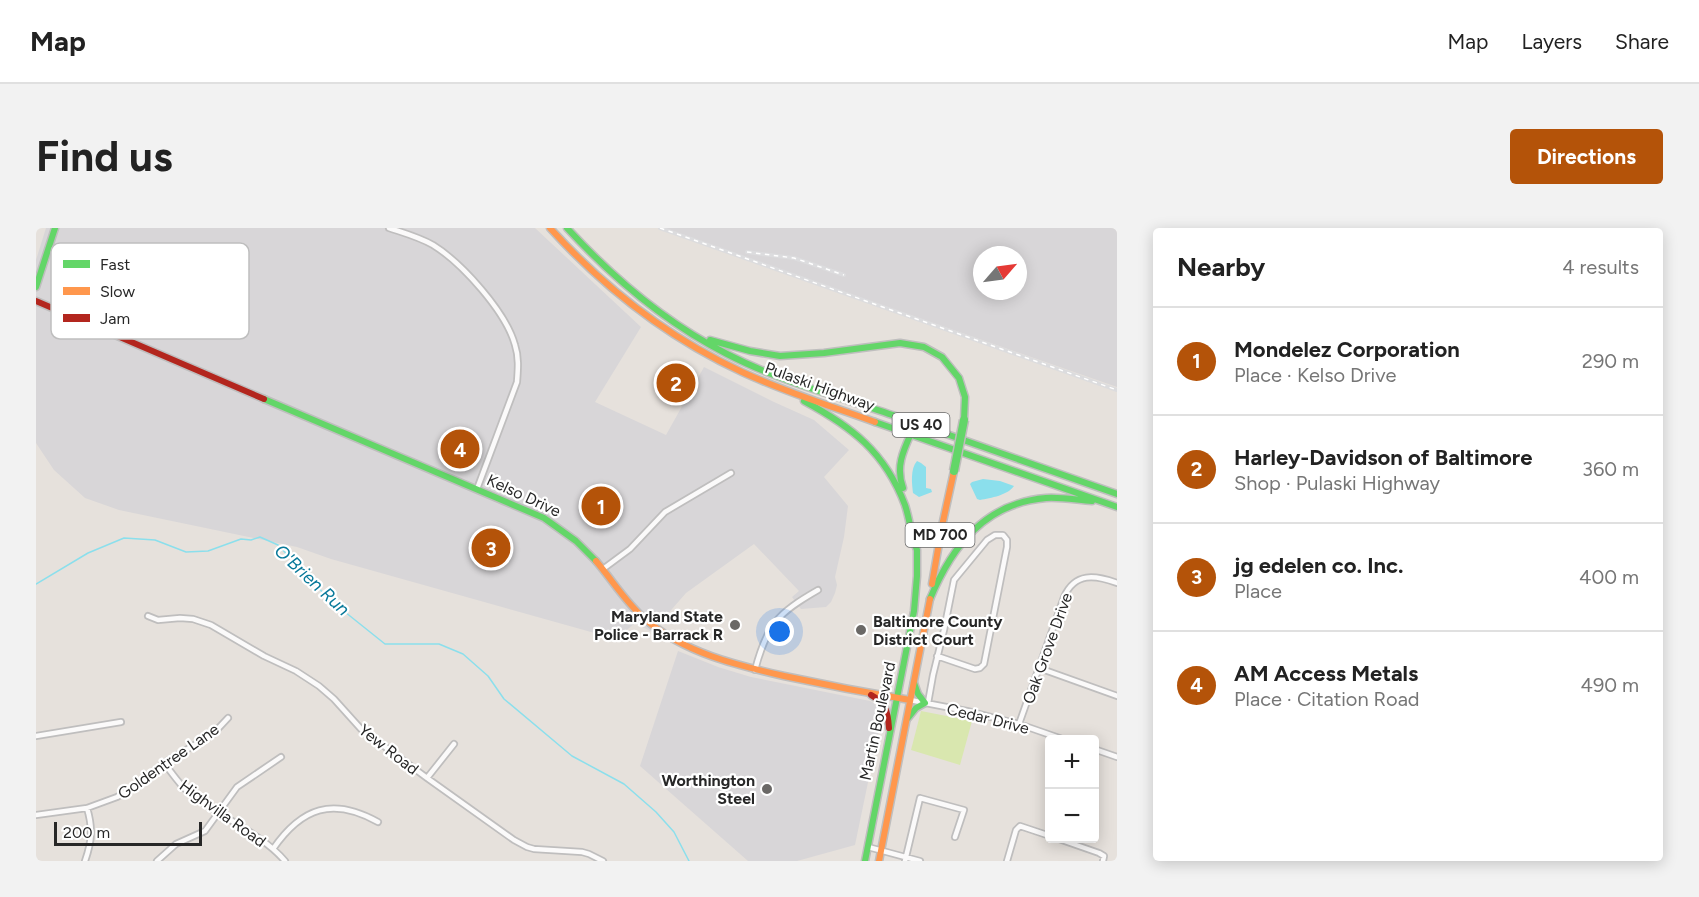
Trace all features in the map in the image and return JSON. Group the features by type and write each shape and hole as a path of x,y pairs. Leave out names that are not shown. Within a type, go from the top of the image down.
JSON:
{"main road":[{"path":"36,287 55,228"},
{"name":"Pulaski Highway","path":"550,228 579,261 636,311 679,340 733,369 777,387 1117,507"},
{"name":"Pulaski Highway","path":"567,228 588,251 626,285 687,331 727,353 759,367 1117,494"},
{"name":"Kelso Drive","path":"36,301 51,307"},
{"path":"679,340 687,331"},
{"name":"MD 700","path":"687,331 741,350 775,356 812,355 900,343 919,345 943,358 959,379 966,396 964,420 942,526 930,599"},
{"name":"Kelso Drive","path":"125,339 477,489 557,526 583,547 629,604 655,627 700,652 755,670 910,700"},
{"path":"777,387 843,423 860,435 874,451 894,481 905,504 917,550"},
{"path":"910,434 915,423"},
{"name":"MD 700","path":"910,434 901,457 898,474 912,515 917,550"},
{"path":"930,599 937,580 954,551 974,528 997,513 1021,503 1049,497 1104,502"},
{"name":"Martin Boulevard","path":"865,861 916,599 917,550"},
{"name":"Martin Boulevard","path":"879,861 930,599"},
{"path":"906,723 916,708 927,703 918,694 914,682"},
{"path":"862,692 879,699 885,705 890,735"}],"street":[{"path":"389,228 422,239 454,262 500,313 515,343 518,366 517,382 477,489"},
{"path":"603,569 630,549 668,509 730,473"},
{"path":"927,703 937,656 944,630 954,580 991,536 1003,535 1007,540 1007,548 984,664 975,669 937,656"},
{"name":"Oak Grove Drive","path":"1019,724 1064,597 1070,586 1088,577 1117,583"},
{"path":"755,670 762,646 772,625 787,610 818,590"},
{"name":"Yew Road","path":"148,616 158,621 180,618 204,621 274,662 309,679 334,699 361,729 514,840 527,847 577,851 603,861"},
{"path":"1039,668 1117,696"},
{"name":"Cedar Drive","path":"910,700 967,711 1019,724 1051,735"},
{"name":"Goldentree Lane","path":"36,814 87,808 117,797 164,763 213,734 228,718"},
{"path":"36,736 121,722"},
{"path":"427,778 454,744"},
{"path":"1099,750 1117,757"},
{"path":"157,861 177,844 205,831 243,782 281,757"},
{"name":"Highvilla Road","path":"164,763 188,792 273,849 285,861"},
{"path":"905,859 920,798 964,810 955,837"},
{"path":"85,861 91,841 92,826 87,808"},
{"path":"273,849 297,820 322,809 343,809 378,822"},
{"path":"1007,861 1016,830 1020,826 1045,834"},
{"path":"1070,843 1099,853 1104,856 1103,861"},
{"path":"868,847 905,859 920,861"}],"shaded area":[{"path":"46,228 535,228 641,327 595,402 666,435 704,367 814,420 849,450 824,477 848,506 835,577 837,585 835,593 826,607 801,609 792,597 799,591 754,544 686,593 652,632 635,623 616,639 331,559 297,547 119,510 85,498 54,470 36,443 36,260"},
{"path":"664,228 1117,228 1117,387 744,257"},
{"path":"678,651 751,677 870,701 875,704 882,715 855,845 797,861 748,861 640,766"}],"green space":[{"path":"921,711 972,721 960,765 911,750"}],"water":[{"path":"917,461 926,467 926,488 931,489 932,492 919,497 913,493 912,485 912,472"},
{"path":"983,479 1014,486 1004,494 980,500 977,499 970,484"}],"waterway":[{"name":"O'Brien Run","path":"36,584 88,553 124,538 155,540 186,552 208,551 241,539 251,540 260,537 278,545 330,600 385,644 439,644 463,654 488,676 504,699 572,756 624,784 656,812 674,832 689,861"}],"railway":[{"path":"660,228 1117,390"},
{"path":"747,252 794,258 844,275"}],"traffic: fast":[{"path":"36,287 55,228"},
{"path":"567,228 641,298 704,342 727,354 790,381 1117,494"},
{"path":"710,340 750,351 780,356 900,343 924,347 942,357 959,378 965,397 964,420"},
{"path":"264,399 544,518 576,541 596,561"},
{"path":"804,401 852,431 888,470 905,505 917,550"},
{"path":"954,471 964,420"},
{"path":"875,422 1117,507"},
{"path":"903,488 900,465 913,429"},
{"path":"930,599 960,545 988,518 1005,508 1046,498 1092,501"},
{"path":"865,861 914,611 917,550"},
{"path":"908,718 916,708 925,703 914,683"}],"traffic: slow":[{"path":"550,228 571,251 616,292 688,343 758,379 875,422"},
{"path":"932,584 954,471"},
{"path":"596,561 646,620 677,641 694,649 766,672 910,700"},
{"path":"879,861 930,599"}],"traffic: jam":[{"path":"36,301 51,307"},
{"path":"124,339 264,399"},
{"path":"871,695 885,708 889,728"}],"place":[{"name":"Harley-Davidson of Baltimore","path":"676,383"},
{"name":"AM Access Metals","path":"460,449"},
{"name":"Mondelez Corporation","path":"601,506"},
{"name":"jg edelen co. Inc.","path":"491,548"},
{"name":"Maryland State Police - Barrack R","path":"735,625"},
{"name":"Baltimore County District Court","path":"861,630"},
{"name":"Worthington Steel","path":"767,789"}]}
